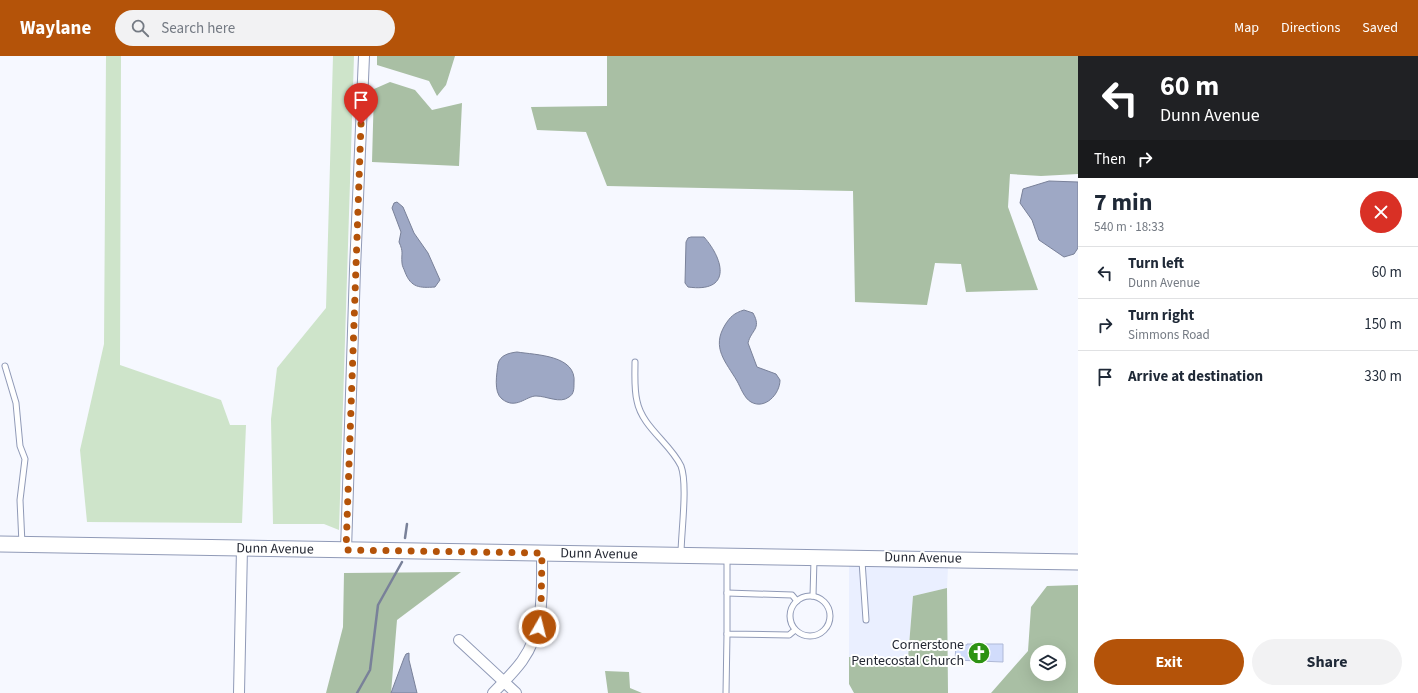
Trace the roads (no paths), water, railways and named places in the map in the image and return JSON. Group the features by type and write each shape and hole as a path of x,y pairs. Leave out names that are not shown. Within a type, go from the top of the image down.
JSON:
{"main road":[{"name":"Dunn Avenue","path":"0,544 1078,562"}],"street":[{"path":"346,550 355,269 364,56"},
{"path":"239,693 242,548"},
{"path":"493,693 522,661 533,643 539,627 541,609 542,553"},
{"path":"459,640 516,693"}],"lane":[{"path":"635,362 637,402 642,414 672,450 681,468 684,480 680,555"},
{"path":"5,366 16,403 20,446 25,459 20,500 22,545"},
{"path":"726,693 727,556"},
{"path":"813,596 814,557"},
{"path":"861,558 866,620"},
{"path":"727,593 792,594 797,601"},
{"path":"813,596 821,598 830,609 830,623 826,629 814,636 801,634 795,630 790,618 793,606 797,601 802,597 813,596"},
{"path":"727,634 789,635 795,630"}],"water":[{"path":"1049,181 1078,182 1078,248 1074,254 1064,257 1039,240 1032,220 1020,203 1023,189"},
{"path":"397,202 403,207 414,233 428,253 440,280 435,287 417,286 407,277 402,264 402,251 399,242 401,232 392,208 394,203"},
{"path":"704,237 711,246 720,265 720,273 717,280 712,285 702,288 688,287 685,283 686,242 688,238"},
{"path":"744,310 753,313 755,318 756,326 748,343 757,367 776,374 780,380 775,395 771,399 761,404 751,402 746,398 725,361 720,348 719,341 725,325 738,312"},
{"path":"517,352 554,358 569,367 573,374 574,383 572,394 562,400 536,396 520,402 512,403 502,399 497,392 496,377 498,364 501,358 508,354"},
{"path":"409,653 409,660 417,693 391,693 404,658 406,654"}],"waterway":[{"path":"405,538 407,524"},
{"path":"357,693 370,670 378,605 402,562"}],"place":[{"name":"Cornerstone Pentecostal Church","path":"979,653"}]}
